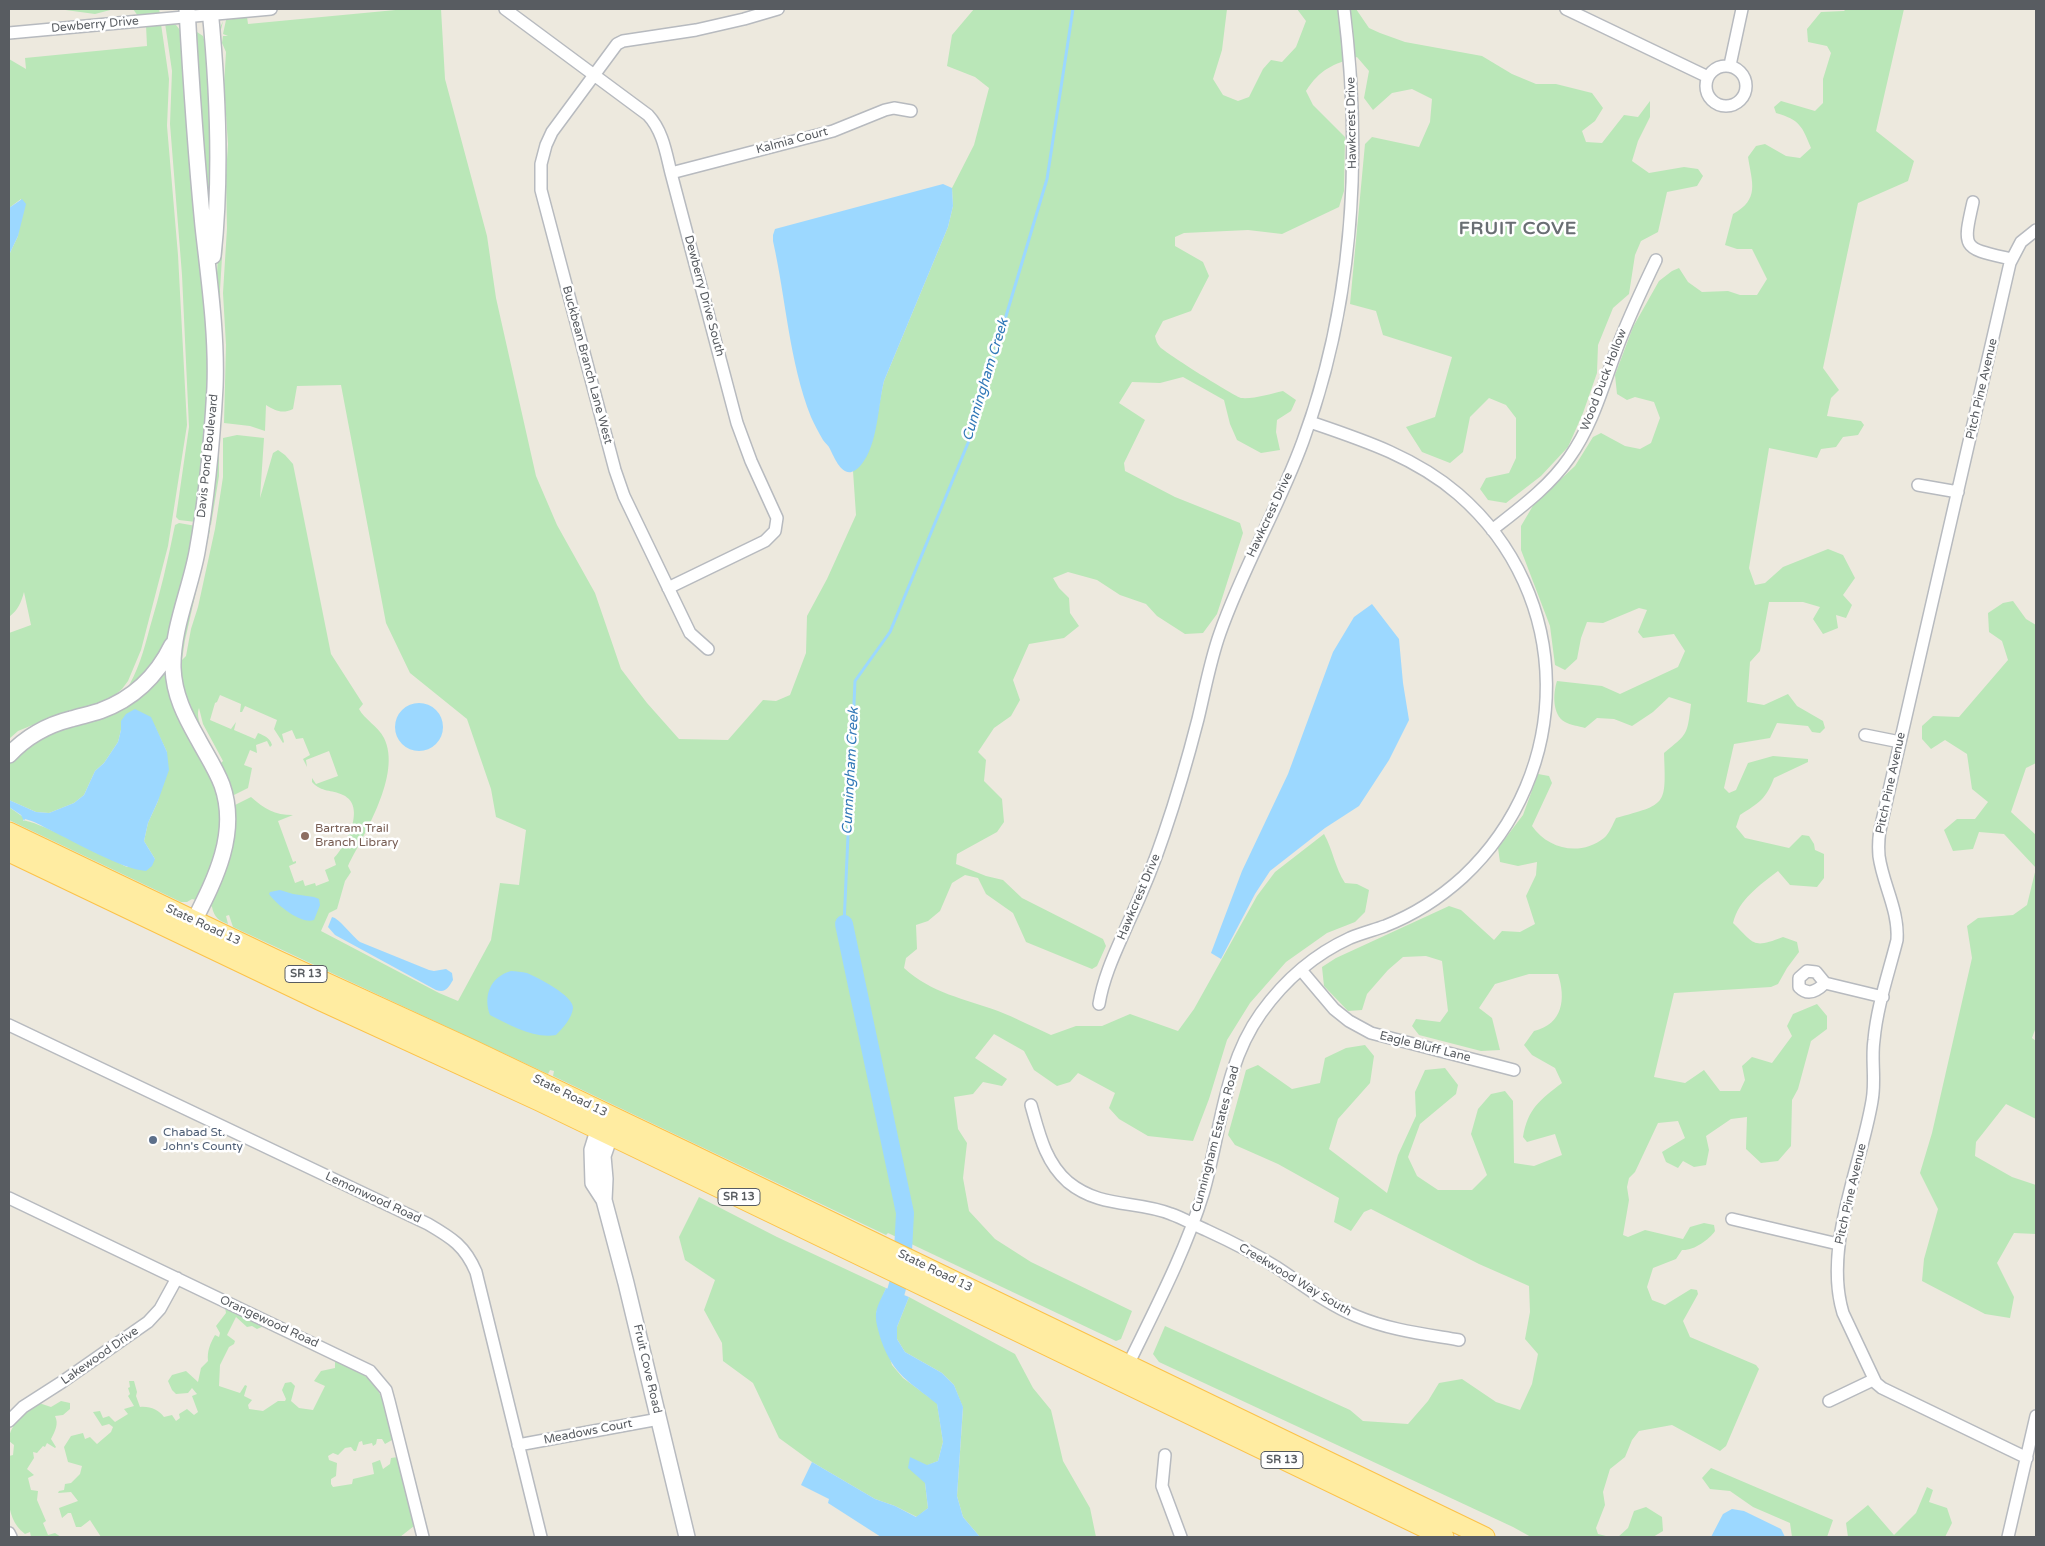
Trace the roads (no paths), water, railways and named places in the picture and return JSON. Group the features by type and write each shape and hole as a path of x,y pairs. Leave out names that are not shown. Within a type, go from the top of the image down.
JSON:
{"main road":[{"name":"State Road 13","path":"9,832 190,929"},
{"name":"State Road 13","path":"9,852 190,929 607,1124 884,1247 927,1278"},
{"name":"State Road 13","path":"607,1124 869,1260 927,1278 1124,1374"},
{"name":"SR 13","path":"1124,1374 1444,1537"},
{"name":"SR 13","path":"1124,1374 1486,1537"}],"street":[{"path":"211,11 271,9"},
{"name":"Dewberry Drive South","path":"505,9 594,74 655,122 660,132 672,173 737,424 750,461 777,518 775,531 766,541 668,588"},
{"name":"Buckbean Branch Lane West","path":"708,649 690,633 628,505 615,470 541,190 541,164 546,145 556,125 617,44 622,41 696,30 778,9"},
{"name":"Hawkcrest Drive","path":"1099,1004 1106,972 1144,888 1164,835 1186,763 1220,634 1246,569 1286,483 1310,422 1338,314 1350,228 1354,131 1352,77 1344,9"},
{"path":"1566,9 1708,77"},
{"path":"1730,65 1742,9"},
{"name":"Dewberry Drive","path":"9,33 211,11"},
{"name":"Davis Pond Boulevard","path":"211,11 218,99 218,137 216,228 211,278"},
{"name":"Davis Pond Boulevard","path":"188,13 204,227 211,278 215,373 210,461 196,555 177,632 173,663 176,690 187,718 222,786 227,803 227,839 224,854 190,929"},
{"path":"1730,65 1736,68 1744,77 1746,83 1744,94 1739,102 1728,106 1718,104 1708,94 1706,89 1708,77 1717,68 1730,65"},
{"name":"Kalmia Court","path":"672,173 833,131 885,110 894,108 911,111"},
{"path":"1973,202 1966,232 1968,242 1976,250 2011,259"},
{"name":"Pitch Pine Avenue","path":"1873,1380 1839,1301 1836,1270 1838,1244 1872,1100 1874,1037 1897,940 1898,927 1895,911 1881,866 1879,832 2011,259 2021,242 2036,230"},
{"name":"Wood Duck Hollow","path":"1492,530 1540,492 1559,471 1579,443 1591,419 1627,322 1656,260"},
{"name":"Cunningham Estates Road","path":"1124,1374 1193,1224 1206,1184 1220,1116 1235,1062 1260,1014 1301,970 1333,947 1350,938 1403,918 1449,888 1476,864 1490,848 1513,814 1527,787 1543,737 1547,703 1546,660 1539,622 1520,573 1492,530 1458,494 1423,468 1381,447 1310,422"},
{"path":"1918,485 1958,492"},
{"name":"Davis Pond Boulevard","path":"9,755 28,738 46,728 71,718 99,712 136,692 158,670 177,632"},
{"path":"1865,735 1900,742"},
{"name":"Eagle Bluff Lane","path":"1301,970 1334,1009 1349,1021 1371,1033 1514,1070"},
{"path":"1825,983 1883,997"},
{"name":"Lemonwood Road","path":"9,1025 428,1224 460,1244 476,1272 541,1537"},
{"name":"Creekwood Way South","path":"1031,1105 1047,1156 1058,1171 1079,1190 1108,1202 1154,1209 1172,1214 1241,1247 1275,1266 1314,1293 1354,1316 1400,1331 1459,1340"},
{"name":"Fruit Cove Road","path":"607,1124 603,1156 604,1200 626,1283 687,1537"},
{"name":"Orangewood Road","path":"9,1198 358,1364 379,1380 386,1390 423,1537"},
{"path":"1732,1219 1838,1244"},
{"name":"Lakewood Drive","path":"9,1421 23,1407 148,1322 160,1309 177,1278"},
{"path":"1829,1401 1873,1380 1882,1388 2027,1458"},
{"path":"2008,1537 2036,1416"},
{"name":"Meadows Court","path":"518,1445 659,1419"},
{"path":"1165,1455 1162,1486 1181,1537"},
{"path":"9,1533 11,1537"}],"water":[{"path":"943,184 952,188 953,206 948,227 884,381 877,424 867,457 855,470 846,471 838,464 823,440 811,417 804,396 793,352 773,241 775,229"},
{"path":"22,199 26,204 18,236 9,255 9,208"},
{"path":"1372,604 1399,639 1409,720 1389,760 1359,806 1325,828 1270,871 1255,894 1221,959 1211,953 1242,871 1288,774 1333,652 1354,617"},
{"path":"419,703 428,705 436,710 441,718 443,727 441,736 436,744 428,749 419,751 410,749 402,744 397,736 395,727 397,718 402,710 410,705"},
{"path":"135,709 151,717 167,752 169,770 148,823 144,841 155,859 152,866 146,871 111,860 35,822 25,819 24,821 21,815 9,807 9,800 36,812 49,813 74,803 84,795 95,771 104,763 118,742 121,721 126,714"},
{"path":"280,890 319,899 320,905 314,920 309,921 296,917 277,903 269,894 270,892"},
{"path":"332,917 338,920 360,942 429,970 446,969 452,973 453,980 444,990 436,990 335,935 328,927"},
{"path":"511,971 527,973 539,978 562,993 572,1003 571,1015 556,1035 548,1036 531,1033 490,1015 487,1001 490,988 498,978"},
{"path":"886,1288 909,1297 897,1327 897,1339 905,1352 942,1373 954,1385 963,1407 957,1496 963,1517 980,1537 881,1537 828,1503 829,1499 801,1485 812,1462 875,1499 895,1506 916,1517 928,1508 925,1483 908,1468 910,1457 927,1465 938,1461 943,1442 937,1404 903,1377 886,1352 877,1327 876,1313"},
{"path":"1732,1509 1744,1511 1781,1529 1785,1537 1711,1537 1723,1514"}],"waterway":[{"name":"Cunningham Creek","path":"844,924 855,681 890,632 968,443 1047,179 1073,9"},
{"name":"Cunningham Creek","path":"844,924 905,1213 902,1270 890,1313"}],"place":[{"name":"Bartram Trail Branch Library","path":"305,836"},
{"name":"Chabad St. John's County","path":"153,1140"}],"district":[{"name":"FRUIT COVE","path":"1518,229"}]}
